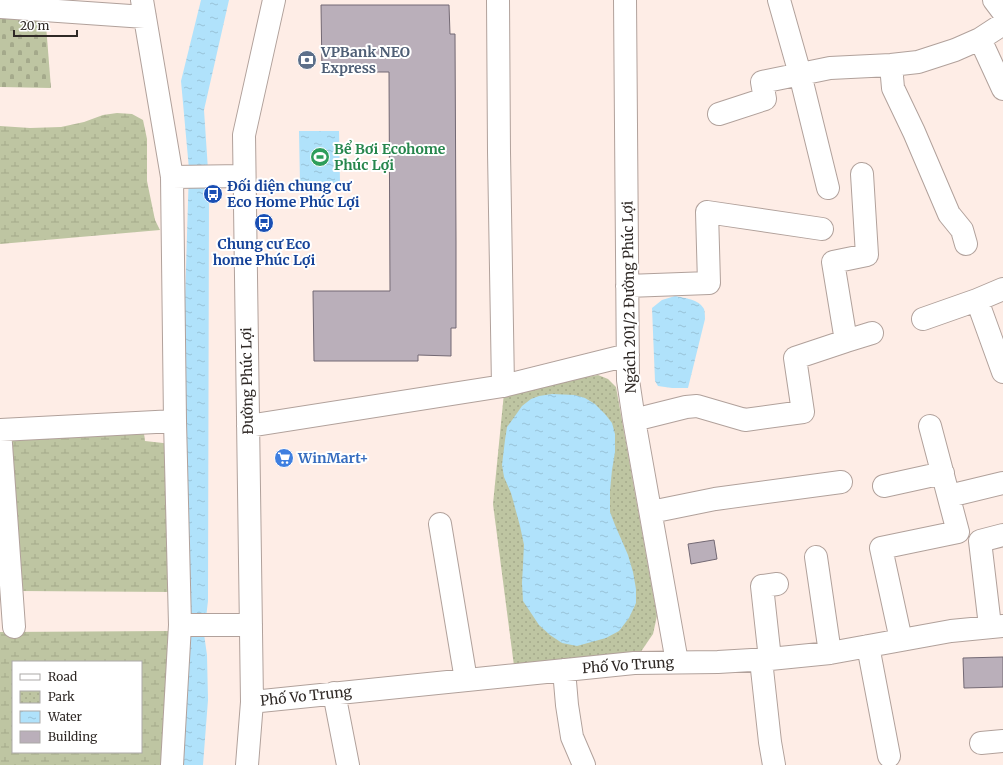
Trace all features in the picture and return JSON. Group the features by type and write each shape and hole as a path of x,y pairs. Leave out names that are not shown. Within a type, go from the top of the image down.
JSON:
{"street":[{"name":"Đường Phúc Lợi","path":"247,765 252,702 244,135 274,0"},
{"path":"498,0 498,152 503,386"},
{"name":"Ngách 201/2 Đường Phúc Lợi","path":"625,0 628,380 676,662"},
{"path":"779,0 800,74 828,188"},
{"path":"994,0 1003,12"},
{"path":"0,7 143,8 178,177 175,421 181,626 172,765"},
{"path":"719,114 765,99 762,82 830,68 918,62 955,50 980,39 1003,24"},
{"path":"980,39 1003,89"},
{"path":"891,65 893,88 914,132 949,214 962,230 966,244"},
{"path":"846,341 833,262 867,255 862,174"},
{"path":"178,177 244,176"},
{"path":"627,286 709,283 707,212 822,229"},
{"path":"923,319 1003,289"},
{"path":"977,300 1003,372"},
{"path":"634,420 686,407 697,406 745,420 803,412 795,358 872,333"},
{"path":"248,426 503,386 628,355"},
{"path":"14,627 0,430 175,421"},
{"path":"901,640 881,548 958,532 930,426"},
{"path":"884,486 943,472"},
{"path":"651,512 715,499 841,482"},
{"path":"949,496 1003,483"},
{"path":"440,524 466,680"},
{"path":"997,626 980,541 1003,535"},
{"path":"816,557 830,653"},
{"path":"774,765 770,742 762,586 777,584"},
{"path":"181,626 251,625"},
{"name":"Phố Vo Trung","path":"252,702 634,663 766,660 830,653 951,631 997,626"},
{"path":"868,646 888,756"},
{"path":"564,670 572,737 584,765"},
{"path":"334,693 348,765"},
{"path":"981,743 1003,741"}],"green space":[{"path":"0,0 44,0 51,88 0,87"},
{"path":"117,113 132,114 143,120 147,139 147,181 155,220 160,230 0,244 0,126 30,128 61,127 84,122 103,115"},
{"path":"598,375 608,379 616,387 657,616 653,634 640,653 514,666 493,504 504,393"},
{"path":"143,427 145,441 172,444 175,592 20,591 7,437"},
{"path":"172,631 166,765 0,765 0,632"}],"water":[{"path":"201,0 229,0 204,110 209,185 208,601 204,634 207,655 208,700 203,765 175,765 181,433 189,169 181,81"},
{"path":"299,131 339,131 340,183 300,184"},
{"path":"675,296 687,298 699,303 705,312 705,319 688,388 658,386 655,381 652,308 662,300"},
{"path":"552,394 575,395 585,398 595,404 612,423 615,434 615,452 610,491 610,512 628,555 636,589 636,603 629,618 619,631 606,638 577,646 562,643 550,635 539,625 523,601 522,583 524,545 511,493 504,477 502,465 507,427 522,406 531,399"}],"building":[{"path":"321,5 449,5 450,34 455,34 456,328 451,328 451,356 418,355 418,361 314,361 313,291 390,291 389,72 322,72"},
{"path":"714,540 717,559 691,564 688,544"},
{"path":"1003,657 1003,687 964,688 963,658"}],"place":[{"name":"VPBank NEO Express","path":"307,60"},
{"name":"Bể Bơi Ecohome Phúc Lợi","path":"320,157"},
{"name":"Đối diện chung cư Eco Home Phúc Lợi","path":"213,194"},
{"name":"Chung cư Eco home Phúc Lợi","path":"264,223"},
{"name":"WinMart+","path":"284,458"}]}
